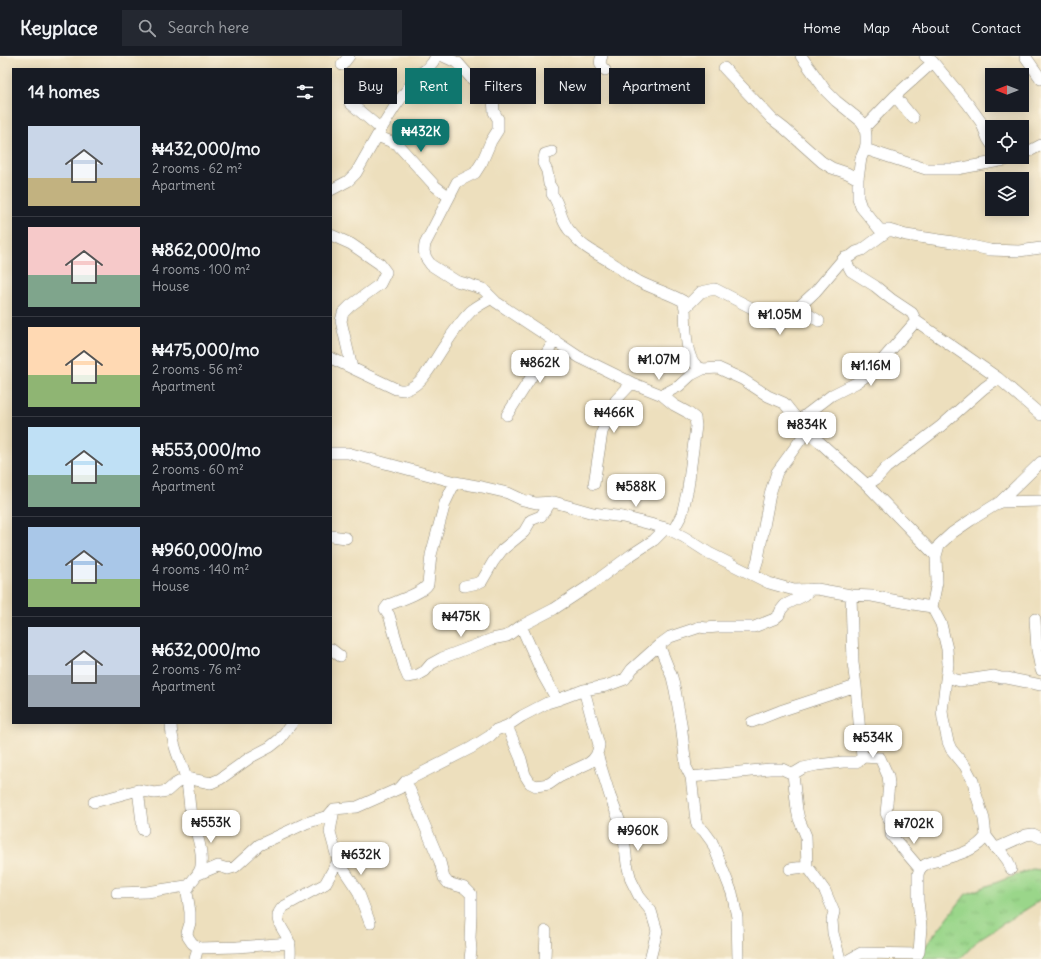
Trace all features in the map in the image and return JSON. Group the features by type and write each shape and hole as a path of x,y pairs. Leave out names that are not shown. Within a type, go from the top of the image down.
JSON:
{"street":[{"path":"342,65 350,56"},
{"path":"332,189 348,181 356,173 394,108 414,80 428,68 436,56"},
{"path":"443,56 458,63 492,98 494,112 498,119 498,130 491,141 482,162 475,172 457,182 425,244 424,251 426,258 431,265 456,281 482,289 492,298 579,357 632,383 662,395 674,405 695,418 696,426 688,488 682,514 670,530 554,609 521,626 507,636 492,639 442,658 431,664 425,671 418,675 408,677 389,615 385,609 388,605 426,588 428,584 431,555 445,503 454,482"},
{"path":"602,56 600,64 605,70"},
{"path":"802,56 826,91 861,121 865,127 866,149 861,158 858,179 858,198 861,207 880,230 889,230 906,235 947,241 990,250 1018,251 1041,248"},
{"path":"1025,56 1041,80"},
{"path":"865,127 929,59 968,104 985,133"},
{"path":"724,68 772,119 822,162 858,179"},
{"path":"895,96 913,118"},
{"path":"352,104 379,132 397,144 435,186 449,197"},
{"path":"1029,151 1041,145"},
{"path":"866,149 926,169 957,169 985,162"},
{"path":"552,152 545,154 544,163 549,184 552,189 552,194 559,208 560,215 568,228 586,247 637,281 672,295 683,302 685,308 687,347 689,354 692,361 703,369"},
{"path":"685,308 701,292 715,289 752,308 773,323 779,325 783,323 815,292 844,258 862,250 889,230"},
{"path":"332,235 351,244 380,264 386,272 380,284 343,313 341,321 352,368"},
{"path":"844,258 851,271 875,286 912,313 916,321 998,378 1041,415"},
{"path":"332,358 396,389 409,389 416,385 426,374 457,328 472,311 492,298"},
{"path":"798,308 819,321"},
{"path":"798,421 832,395 856,383 872,372 916,321"},
{"path":"507,415 555,340"},
{"path":"662,395 679,386 691,375 703,369 718,368 742,379 768,396 784,403 807,431 867,485 936,556"},
{"path":"867,485 998,378"},
{"path":"594,484 602,432 616,400 632,383"},
{"path":"753,575 758,559 770,494 777,472 807,431"},
{"path":"332,453 348,453 454,482 508,493 523,500 554,502 593,513 637,520 670,530 710,553 769,583 794,590 817,589 851,595 872,596 932,607"},
{"path":"1011,869 1008,860 996,849 986,836 984,819 973,781 965,766 950,749 942,711 948,664 941,624 932,607 937,582 936,556 939,545 952,533 1000,502 1041,462"},
{"path":"1000,502 1041,501"},
{"path":"464,586 482,581 502,550 524,532 531,520 541,516 551,502"},
{"path":"332,536 346,538"},
{"path":"117,893 148,892 186,886 189,887 190,883 199,874 218,866 228,869 235,867 259,845 306,823 328,816 334,809 357,807 400,788 406,781 471,748 490,736 496,730 507,726 540,706 584,690 606,686 625,679 632,670 670,637 700,627 754,627 774,619 785,605 805,595 810,589"},
{"path":"851,595 853,663 862,757"},
{"path":"1035,619 1037,650 1041,670"},
{"path":"521,626 543,674 557,700"},
{"path":"659,645 672,677 675,690 681,723 685,763 691,777 697,825 704,831 712,842 732,893 737,917 738,959"},
{"path":"332,650 340,656"},
{"path":"947,677 960,681 994,676 1041,685"},
{"path":"752,722 780,711 856,686"},
{"path":"507,726 521,759 525,775 530,783 536,786 549,784 559,777 594,760 597,754 599,745 584,690"},
{"path":"172,724 173,741 186,778 190,810 202,852 199,874"},
{"path":"94,802 138,790 155,793 167,791 175,784 186,778 211,783 220,779 251,757 270,747 280,739 291,724"},
{"path":"597,754 610,796 623,830 627,864 632,880 640,896 651,911 657,931 650,959"},
{"path":"793,774 803,768 817,765 856,762 862,757 880,758 888,776 889,784 886,813 891,823 891,835 920,869"},
{"path":"691,777 770,769 782,769 793,774"},
{"path":"793,774 797,810 806,836 807,868"},
{"path":"406,781 440,862 444,878 448,883 465,888 471,894 470,959"},
{"path":"138,790 143,830"},
{"path":"334,809 330,832 338,861 358,891 370,923"},
{"path":"996,849 1026,835 1033,834 1041,838"},
{"path":"850,959 861,953 921,956 919,952 921,927 918,901 918,874 920,869 927,863 957,855 978,846 986,836"},
{"path":"290,959 290,943 278,922 277,916 279,911 283,907 325,884 338,861"},
{"path":"790,869 802,867 807,868 825,890 834,912 832,920 833,933 840,959"},
{"path":"186,886 190,912 190,923 187,933 192,943 199,948 290,943"},
{"path":"544,959 546,931"},
{"path":"195,959 199,948"}],"green space":[{"path":"1032,869 1041,870 1041,900 979,939 960,959 909,959 920,953 966,894"}]}
